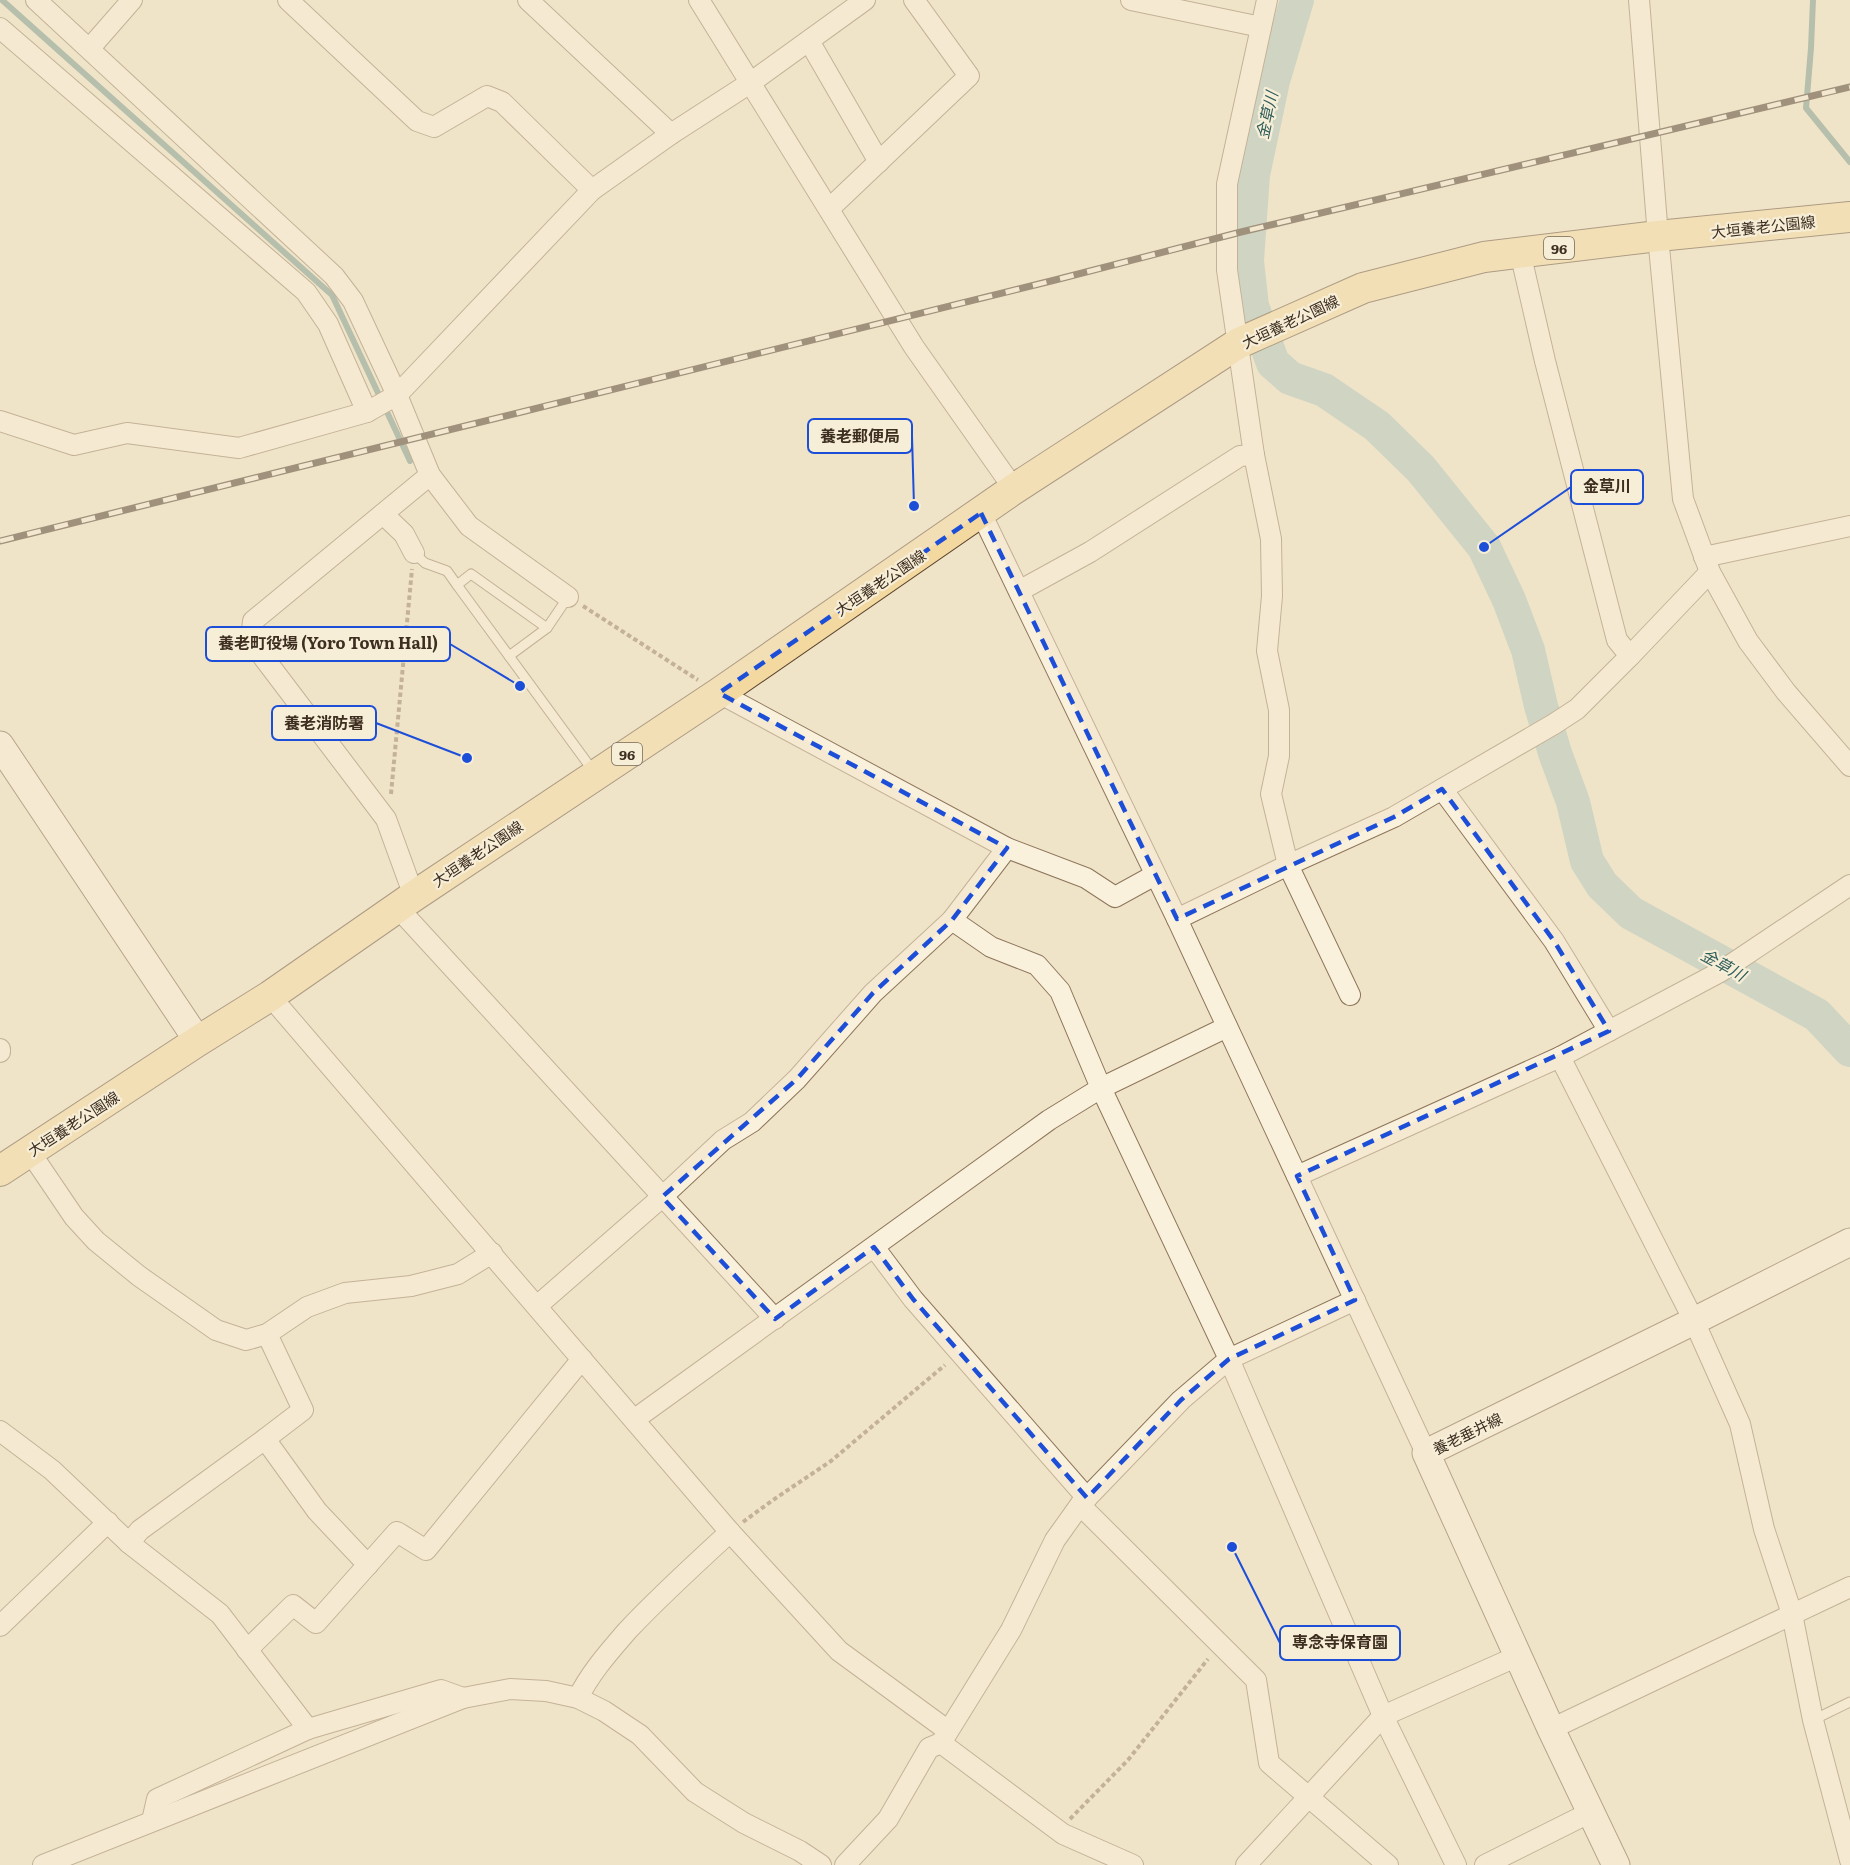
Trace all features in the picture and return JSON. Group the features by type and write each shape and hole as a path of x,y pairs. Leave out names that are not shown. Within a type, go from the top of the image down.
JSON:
{"main road":[{"name":"大垣養老公園線","path":"0,1171 270,996 406,902 719,693 1014,489 1257,335 1363,288 1484,256 1850,217"},
{"path":"0,745 198,1041"},
{"name":"養老垂井線","path":"1616,1865 1551,1729 1426,1453 1850,1242"}],"street":[{"path":"36,0 334,276 353,301 397,395 430,475 469,526 568,597"},
{"path":"90,48 132,0"},
{"path":"288,0 417,121 434,127 487,96 502,102 592,190"},
{"path":"528,0 671,134"},
{"path":"699,0 914,347 1014,489"},
{"path":"0,421 74,445 127,433 239,448 367,412 397,395 592,190 671,134 750,83 865,0"},
{"path":"830,209 969,76 914,0"},
{"path":"1131,0 1261,27"},
{"path":"1267,0 1227,184 1227,270 1257,335 1254,454 1271,539 1272,596 1267,651 1279,710 1279,756 1271,794 1288,865 1350,996"},
{"path":"1639,0 1658,236 1683,499 1707,564 1748,641 1786,692 1850,766"},
{"path":"0,28 306,292 328,324 367,412"},
{"path":"809,40 879,162"},
{"path":"1520,252 1545,361 1617,640 1630,656"},
{"path":"1019,591 1090,552 1240,456 1254,454"},
{"path":"430,475 253,621 251,641 386,819 406,902 662,1197 775,1319"},
{"path":"981,513 1177,919 1426,1453"},
{"path":"383,514 404,534 414,553"},
{"path":"1177,919 1394,817 1536,736 1577,709 1630,656 1707,564 1850,526"},
{"path":"719,693 1007,848 1086,878 1115,897 1155,875"},
{"path":"1442,789 1554,942 1609,1031"},
{"path":"537,1306 662,1197 723,1140 752,1122 797,1079 873,993 952,920 1007,848"},
{"path":"1297,1176 1560,1057 1720,972 1850,885"},
{"path":"952,920 991,946 1037,965 1060,991 1101,1088 1229,1359 1383,1716 1456,1865"},
{"path":"270,996 730,1532 839,1651 1063,1834 1133,1865"},
{"path":"635,1419 1049,1120 1101,1088 1227,1027"},
{"path":"1560,1057 1694,1321 1740,1424 1764,1529 1791,1614 1813,1720 1850,1860"},
{"path":"30,1152 74,1217 96,1240 139,1276 216,1330 246,1340 267,1334 307,1307 345,1293 411,1286 458,1274 492,1253"},
{"path":"874,1247 913,1299 1084,1501 1256,1680 1269,1763 1388,1865"},
{"path":"845,1865 888,1819 929,1748 944,1737 1011,1630 1055,1540 1084,1501 1181,1400 1229,1359 1354,1300"},
{"path":"129,1543 140,1530 303,1410 267,1334"},
{"path":"247,1650 293,1605 316,1623 397,1532 426,1550 582,1359"},
{"path":"0,1431 52,1470 129,1543 220,1614 308,1729"},
{"path":"265,1439 317,1511 368,1565"},
{"path":"0,1626 108,1522"},
{"path":"578,1698 606,1654 653,1603 730,1532"},
{"path":"1551,1729 1850,1587"},
{"path":"1246,1865 1383,1716 1518,1656"},
{"path":"43,1865 464,1698 510,1689 546,1691 578,1698 604,1711 640,1736 695,1792 744,1823 800,1851 821,1865"},
{"path":"152,1821 157,1799 308,1729 441,1690 464,1698"},
{"path":"1485,1865 1591,1812"}],"lane":[{"path":"414,553 424,563 447,571 596,774"},
{"path":"457,585 471,574 547,628"},
{"path":"509,656 547,628 568,597"},
{"path":"1813,1720 1850,1702"}],"path":[{"path":"386,819 393,785 414,553"},
{"path":"568,597 719,693"},
{"path":"730,1532 831,1461 959,1352"},
{"path":"1059,1830 1128,1760 1220,1644"}],"highlighted area":[{"path":"981,513 1177,919 1394,817 1442,789 1554,941 1609,1031 1297,1176 1355,1300 1229,1359 1181,1400 1087,1498 913,1299 874,1247 775,1319 662,1197 797,1079 873,993 952,920 1007,848 719,693"}],"waterway":[{"path":"2,0 332,295 410,461"},
{"name":"金草川","path":"1297,0 1273,81 1253,175 1247,261 1252,306 1273,363 1290,378 1324,390 1377,426 1421,469 1484,547 1509,600 1528,650 1541,706 1573,802 1587,861 1602,885 1631,913 1817,1015 1850,1050"},
{"path":"1813,0 1806,108 1850,162"}],"railway":[{"path":"0,541 1241,232 1850,87"}],"place":[{"name":"養老郵便局","path":"914,506"},
{"name":"金草川","path":"1484,547"},
{"name":"養老町役場 (Yoro Town Hall)","path":"520,686"},
{"name":"養老消防署","path":"467,758"},
{"name":"専念寺保育園","path":"1232,1547"}]}
